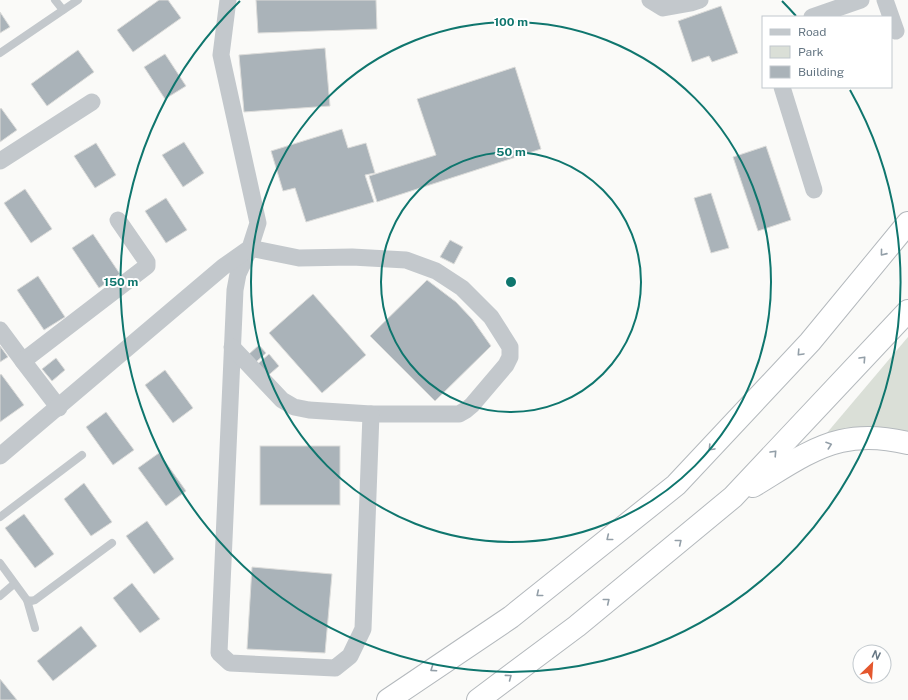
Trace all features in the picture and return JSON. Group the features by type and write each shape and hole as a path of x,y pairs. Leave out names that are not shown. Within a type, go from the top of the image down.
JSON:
{"highway":[{"path":"388,700 511,617 676,485 810,342 908,223"},
{"path":"478,700 577,626 733,497 908,311"},
{"path":"733,497 816,449 841,440 871,438 908,443"}],"street":[{"path":"228,0 221,54 258,222 250,248 238,274 235,290 218,653 230,663 335,668 350,656 363,629 371,414"},
{"path":"650,0 663,8 700,0"},
{"path":"815,16 861,0"},
{"path":"885,0 891,16"},
{"path":"892,20 896,31"},
{"path":"782,88 814,190"},
{"path":"0,161 92,102"},
{"path":"23,361 147,266 147,262 118,220"},
{"path":"0,456 59,408 223,267 250,248 299,258 352,257 406,260 436,271 462,288 491,316 510,347 510,357 506,365 472,405 459,414 371,414 310,410 294,407 282,400 232,347"},
{"path":"0,330 59,408"}],"lane":[{"path":"55,0 63,10"},
{"path":"0,53 78,0"},
{"path":"0,517 82,455"},
{"path":"27,600 35,600 112,543"},
{"path":"0,563 27,600 35,628"},
{"path":"0,596 14,584"}],"green space":[{"path":"908,337 908,437 826,434"}],"building":[{"path":"159,0 168,0 181,18 133,52 117,30"},
{"path":"256,0 376,0 377,29 258,33"},
{"path":"721,6 738,53 712,62 709,56 692,62 678,21"},
{"path":"0,12 10,27 0,33"},
{"path":"325,48 330,106 244,112 239,55"},
{"path":"78,50 94,72 47,106 31,84"},
{"path":"165,54 186,86 165,99 144,67"},
{"path":"515,67 541,149 377,202 369,176 436,155 417,99"},
{"path":"1,108 17,130 0,142 0,109"},
{"path":"342,129 348,148 366,143 375,173 365,175 374,202 306,222 295,188 283,191 271,151"},
{"path":"184,142 204,173 183,187 162,155"},
{"path":"96,143 116,175 95,188 74,156"},
{"path":"766,146 791,220 758,231 733,157"},
{"path":"25,189 52,229 31,243 4,203"},
{"path":"711,193 729,248 711,253 694,198"},
{"path":"166,198 187,230 166,243 145,211"},
{"path":"93,234 120,274 99,288 72,248"},
{"path":"450,240 463,247 454,264 440,257"},
{"path":"38,276 65,317 44,330 17,290"},
{"path":"427,280 456,302 472,319 491,346 435,401 370,336"},
{"path":"313,294 366,355 322,393 269,333"},
{"path":"259,345 266,353 256,362 249,354"},
{"path":"0,346 8,357 0,362"},
{"path":"269,354 279,366 263,380 253,368"},
{"path":"56,358 65,370 52,381 42,369"},
{"path":"165,370 193,408 173,423 145,385"},
{"path":"1,374 24,405 0,422 0,375"},
{"path":"106,412 134,450 113,465 86,427"},
{"path":"260,446 340,446 340,505 260,505"},
{"path":"159,453 186,491 166,506 138,468"},
{"path":"84,483 112,522 91,536 64,499"},
{"path":"24,514 54,554 35,568 5,528"},
{"path":"147,521 174,559 154,574 126,536"},
{"path":"252,567 332,574 325,653 247,649"},
{"path":"132,583 160,619 140,633 113,598"},
{"path":"81,626 97,646 53,681 37,661"},
{"path":"0,679 17,700 0,700"}]}
